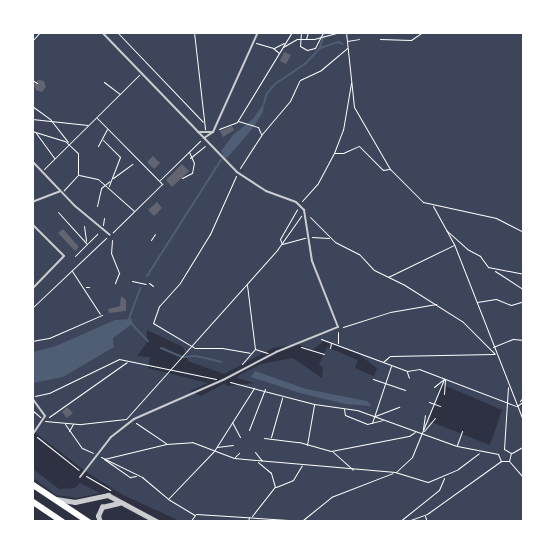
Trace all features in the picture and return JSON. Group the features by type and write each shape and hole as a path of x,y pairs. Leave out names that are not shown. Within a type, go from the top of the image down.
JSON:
{"main road":[{"path":"32,484 89,522"},
{"path":"32,501 63,522"}],"street":[{"path":"48,496 75,502 104,495 158,522"},
{"path":"100,522 98,512 102,507 120,503"}],"lane":[{"path":"80,477 120,428 133,419 223,380 269,355 338,328 312,261 304,210 299,205 266,191 237,172 207,144 102,32"},
{"path":"203,138 213,132 258,32"},
{"path":"196,132 213,132"},
{"path":"32,162 61,191 110,234"},
{"path":"32,202 61,191"},
{"path":"32,224 64,256 32,289"},
{"path":"32,397 45,416 44,421 33,435"}],"path":[{"path":"32,41 40,32"},
{"path":"117,32 204,123"},
{"path":"194,32 205,131"},
{"path":"237,122 292,32"},
{"path":"301,32 300,39 304,49 315,48"},
{"path":"282,48 300,39 314,39 323,34 329,35 340,32"},
{"path":"346,32 354,107 390,169 406,181 419,199 433,205 496,218 524,232"},
{"path":"380,39 410,40 423,32"},
{"path":"306,40 308,33 314,39"},
{"path":"315,48 323,34"},
{"path":"346,41 359,39"},
{"path":"253,42 273,48 282,56"},
{"path":"273,48 285,42"},
{"path":"250,353 190,347 153,323 152,319 210,234 237,172 262,134 290,101 300,80 321,70 347,48"},
{"path":"46,168 136,79"},
{"path":"32,80 37,83"},
{"path":"282,244 280,239 299,205 318,183 334,153 343,130 352,80"},
{"path":"104,82 120,94"},
{"path":"32,106 50,119 78,153 78,175 61,191"},
{"path":"32,308 162,184 97,118"},
{"path":"32,119 50,119 89,126"},
{"path":"213,132 237,122 245,121 258,127 262,134"},
{"path":"98,146 103,140 107,128"},
{"path":"33,130 70,145"},
{"path":"33,130 55,159"},
{"path":"103,140 120,157 111,179 110,187"},
{"path":"159,180 198,143"},
{"path":"190,158 207,144"},
{"path":"334,153 343,153 359,146 383,170 390,169"},
{"path":"182,178 192,173 192,156 189,152"},
{"path":"98,206 97,199 104,184 132,164"},
{"path":"78,175 98,179 110,187 134,211"},
{"path":"433,205 454,244 492,347 524,423"},
{"path":"120,428 282,244 304,210"},
{"path":"58,212 87,244"},
{"path":"305,214 331,239"},
{"path":"102,228 104,218"},
{"path":"84,226 85,241"},
{"path":"446,229 494,270 524,290"},
{"path":"75,256 97,234"},
{"path":"110,234 114,244 111,253 119,273 115,283"},
{"path":"150,240 155,234"},
{"path":"282,244 324,235 359,254 374,270 436,303 463,322 495,354"},
{"path":"387,277 454,244"},
{"path":"81,251 86,257"},
{"path":"494,270 524,274"},
{"path":"32,341 49,338 101,315 72,271"},
{"path":"132,281 153,286"},
{"path":"247,284 255,349"},
{"path":"476,302 496,299 511,305 524,301"},
{"path":"338,344 338,328 436,303"},
{"path":"316,338 338,344 407,372 419,369 517,407"},
{"path":"492,347 513,339 524,340"},
{"path":"330,348 331,342"},
{"path":"296,346 324,354"},
{"path":"238,372 250,353 255,349 264,350 269,355"},
{"path":"382,362 390,356 495,354"},
{"path":"32,397 49,393 120,359 223,380 314,404 375,416 457,446 498,454"},
{"path":"44,421 127,361"},
{"path":"372,423 392,366"},
{"path":"407,372 409,378"},
{"path":"434,387 445,378"},
{"path":"444,394 445,378"},
{"path":"303,520 331,497 395,472 408,463 445,378"},
{"path":"373,379 405,390"},
{"path":"168,499 214,451 254,387"},
{"path":"498,454 504,448 508,387"},
{"path":"249,430 264,390"},
{"path":"271,438 282,396"},
{"path":"517,407 524,396"},
{"path":"519,402 524,401"},
{"path":"429,402 440,406"},
{"path":"307,446 314,404"},
{"path":"375,416 399,407"},
{"path":"344,409 348,417 372,423 384,420"},
{"path":"32,410 44,421 65,424 133,419 166,444"},
{"path":"422,433 424,415"},
{"path":"422,433 435,418"},
{"path":"232,421 240,437"},
{"path":"65,424 68,432 82,448 98,455"},
{"path":"68,432 73,424"},
{"path":"264,438 331,451 410,436 415,431"},
{"path":"457,446 462,431"},
{"path":"33,435 83,474 115,493"},
{"path":"319,522 195,515 168,499 136,476 104,458 166,444 192,442 234,458 302,464 311,463 353,470 395,472 423,482 444,477 480,452"},
{"path":"216,447 233,445"},
{"path":"509,461 512,453 524,446"},
{"path":"504,448 512,453"},
{"path":"331,451 353,470"},
{"path":"255,452 262,461"},
{"path":"234,458 239,453"},
{"path":"498,454 501,461"},
{"path":"256,461 271,473 274,487"},
{"path":"405,522 425,516 501,461 509,461 524,478"},
{"path":"248,522 274,487 293,480 302,464"},
{"path":"398,522 439,490 444,477"},
{"path":"190,521 195,515"},
{"path":"425,516 428,522"}],"shaded area":[{"path":"32,33 523,33 523,520 180,521 123,495 85,471 33,431","holes":["147,330 183,347 188,361 224,374 273,348 297,344 312,350 324,341 357,353 377,368 374,376 355,368 358,360 327,347 319,365 323,367 322,378 293,358 261,364 239,375 237,378 254,383 226,386 225,383 201,396 190,391 208,383 148,368 150,357 137,356 146,344","441,384 502,410 490,445 429,421"]},
{"path":"264,103 263,112 253,128 227,158 224,157 221,151 233,135 253,119"},
{"path":"132,319 132,324 113,338 114,347 63,377 33,383 33,352 56,346 115,320"},
{"path":"255,371 306,389 367,401 372,406 345,404 300,393 251,377"},
{"path":"32,468 59,489 75,488 80,483 100,493 77,498 56,495 33,478"}],"building":[{"path":"284,52 291,55 286,64 280,61"},
{"path":"38,80 44,81 46,87 42,92 36,90 34,85"},
{"path":"232,126 234,130 223,137 220,131"},
{"path":"153,156 160,163 154,169 147,162"},
{"path":"182,164 189,171 172,187 166,180"},
{"path":"157,202 162,208 154,216 148,210"},
{"path":"63,229 79,247 75,251 58,233"},
{"path":"121,296 126,300 126,311 109,313 108,309 120,306"},
{"path":"67,407 73,413 67,418 62,412"}],"waterway":[{"path":"320,47 325,32"},
{"path":"264,104 266,95 275,84 305,64 320,48 338,42 343,44"},
{"path":"147,276 221,160"},
{"path":"129,319 140,288"},
{"path":"131,323 148,341"},
{"path":"161,348 182,357 196,356 221,362"}]}
